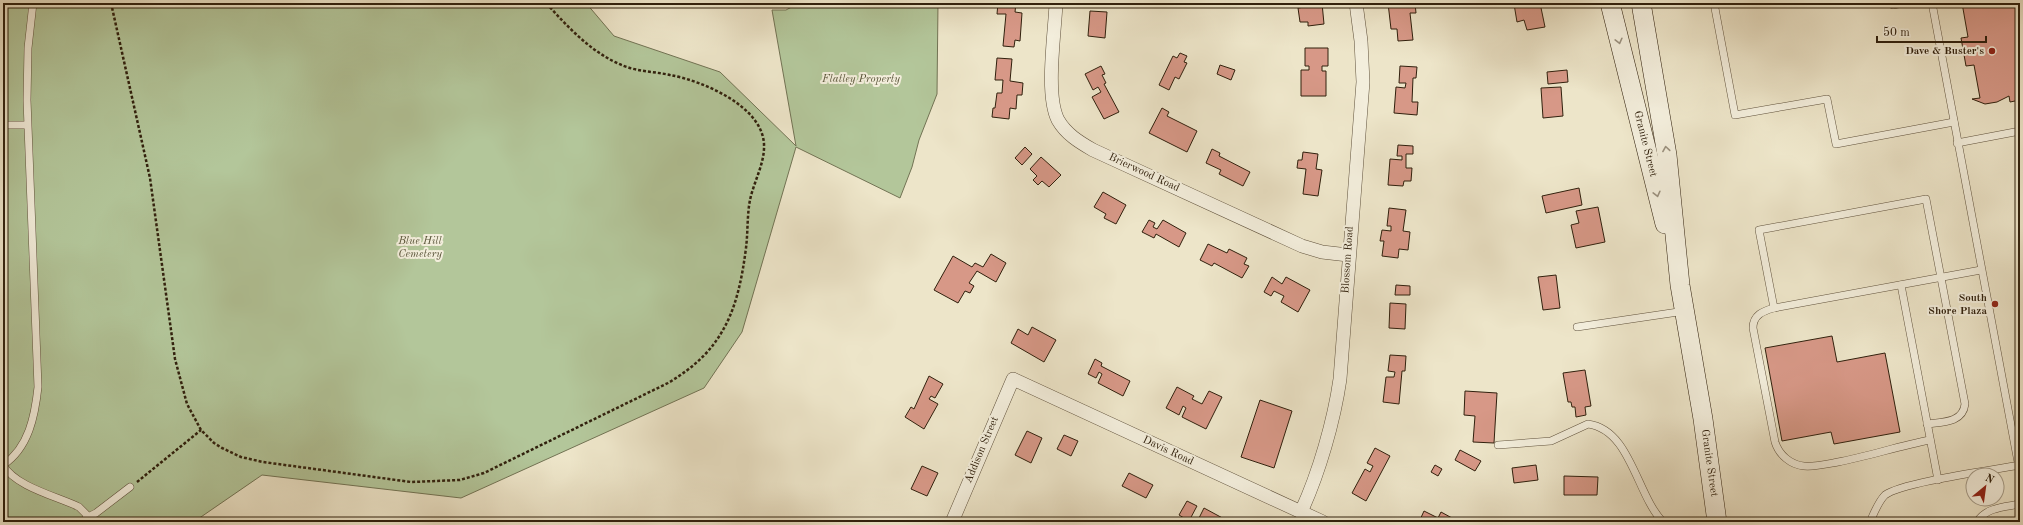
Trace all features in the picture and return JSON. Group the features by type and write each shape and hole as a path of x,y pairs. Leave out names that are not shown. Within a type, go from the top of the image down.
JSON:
{"main road":[{"name":"Granite Street","path":"1610,3 1680,285 1703,419 1717,522"},
{"name":"Granite Street","path":"1641,3 1667,155 1680,285"}],"street":[{"name":"Brierwood Road","path":"1056,3 1052,82 1053,102 1058,119 1075,139 1100,153 1302,246 1322,252 1348,255"},
{"name":"Blossom Road","path":"1301,512 1317,469 1338,390 1363,82 1362,48 1356,3"},
{"name":"Davis Road","path":"1013,379 1323,522"},
{"name":"Addison Street","path":"952,522 1013,379"}],"lane":[{"path":"33,3 28,48 27,125 38,387 35,408 26,436 18,451 3,465 10,474 19,481 79,507 88,520 130,487"},
{"path":"1714,3 1735,115 1827,98 1836,144 1954,122"},
{"path":"1893,3 1893,5 1904,3"},
{"path":"1932,3 2020,473"},
{"path":"3,125 27,125"},
{"path":"1957,143 2020,131"},
{"path":"1774,308 1759,230 1926,199 1965,407 1962,414 1958,418 1928,424"},
{"path":"1930,440 1874,455 1818,465 1804,466 1787,460 1779,451 1775,442 1753,328 1757,316 1774,308 1981,270"},
{"path":"1901,285 1938,480"},
{"path":"1576,327 1685,312"},
{"path":"1498,445 1551,441 1588,424 1605,429 1619,443 1648,501 1664,522"},
{"path":"1870,522 1881,501 1889,493 1904,487 2019,465"},
{"path":"1977,522 1982,515 1987,512 2020,504"}],"path":[{"path":"111,3 150,178 172,338 180,379 187,404 201,430 214,443 241,457 263,462 411,482 460,480 495,468 658,389 687,372 709,351 727,322 739,290 746,246 750,200 764,153 763,137 746,109 723,94 678,77 637,70 610,60 583,40 546,3"},
{"path":"130,487 164,462 201,430"}],"green space":[{"name":"Blue Hill Cemetery","path":"3,3 586,3 614,36 720,72 796,146 772,10 786,10 799,3 938,3 937,94 919,140 912,167 900,198 796,147 742,332 704,388 461,498 262,475 198,519 160,522 3,522"}],"building":[{"path":"998,3 1016,3 1015,12 1022,13 1020,41 1015,40 1014,47 1003,46 1006,14 997,14"},
{"path":"1304,3 1322,3 1324,24 1308,26 1308,22 1300,22 1298,8 1305,7"},
{"path":"1388,3 1415,3 1416,13 1410,13 1413,40 1398,41 1397,29 1391,29"},
{"path":"1540,3 1545,27 1527,30 1524,20 1517,22 1514,4"},
{"name":"Dave & Buster's","path":"1962,3 2020,3 2020,100 2010,102 2009,96 1997,102 1985,104 1972,99 1980,98 1974,65 1966,66 1961,38 1968,37"},
{"path":"1090,11 1107,12 1105,38 1088,36"},
{"path":"1305,48 1328,48 1328,66 1322,66 1322,71 1326,71 1326,96 1301,96 1301,70 1309,70 1309,66 1305,66"},
{"path":"1180,53 1187,56 1184,62 1187,63 1179,79 1175,77 1169,90 1159,85 1173,56 1177,58"},
{"path":"997,58 1012,59 1010,81 1023,83 1022,95 1017,95 1016,109 1010,108 1009,119 992,117 997,93 1002,93 1003,80 995,80"},
{"path":"1220,65 1235,70 1231,80 1217,74"},
{"path":"1101,66 1105,74 1102,75 1106,83 1104,84 1119,112 1104,119 1092,97 1101,92 1098,87 1093,90 1085,74"},
{"path":"1400,66 1417,67 1416,78 1413,78 1412,102 1418,102 1417,115 1394,113 1396,87 1405,88 1406,83 1399,83"},
{"path":"1567,70 1568,82 1548,84 1547,72"},
{"path":"1561,87 1563,116 1543,118 1541,88"},
{"path":"1162,108 1169,112 1167,116 1197,131 1187,152 1149,133"},
{"path":"1398,145 1413,146 1413,154 1406,154 1406,168 1412,168 1411,181 1404,181 1403,186 1388,185 1390,159 1402,160 1402,156 1397,156"},
{"path":"1025,147 1032,154 1022,165 1015,158"},
{"path":"1212,149 1220,153 1219,156 1250,172 1243,186 1219,174 1221,170 1206,163"},
{"path":"1303,152 1318,154 1316,169 1322,170 1318,196 1303,194 1306,169 1297,168 1298,160 1302,160"},
{"path":"1041,157 1061,175 1049,187 1042,181 1038,185 1033,180 1037,176 1030,169"},
{"path":"1579,188 1582,205 1546,213 1542,196"},
{"path":"1103,192 1126,205 1116,224 1104,218 1106,214 1094,207"},
{"path":"1598,207 1605,242 1576,248 1571,225 1579,223 1576,211"},
{"path":"1389,208 1406,210 1403,231 1410,232 1408,250 1399,249 1398,258 1382,256 1384,241 1380,241 1382,230 1391,231 1391,226 1387,226"},
{"path":"1149,220 1155,223 1153,227 1157,229 1163,220 1186,233 1179,247 1156,234 1154,238 1142,232"},
{"path":"1208,244 1227,253 1229,249 1247,258 1244,264 1249,266 1242,278 1214,263 1212,266 1200,260"},
{"path":"991,254 1006,263 996,282 977,271 969,283 974,286 970,293 965,291 958,303 934,290 953,256 972,267 975,263 983,267"},
{"path":"1556,275 1560,308 1543,310 1538,277"},
{"path":"1272,277 1282,284 1286,277 1310,290 1298,312 1281,302 1284,296 1274,291 1271,296 1264,292"},
{"path":"1396,285 1410,286 1410,295 1395,295"},
{"path":"1390,303 1406,304 1405,329 1389,328"},
{"path":"1032,327 1056,340 1044,362 1011,343 1018,329 1028,335"},
{"path":"1832,336 1837,362 1885,353 1900,432 1834,444 1831,432 1782,441 1765,348"},
{"path":"1390,355 1406,356 1405,371 1402,371 1399,404 1383,402 1386,377 1394,377 1395,372 1388,371"},
{"path":"1095,359 1102,363 1101,366 1130,381 1123,396 1098,383 1102,374 1099,372 1096,378 1088,374"},
{"path":"1585,370 1591,406 1585,407 1586,415 1576,417 1575,407 1572,407 1571,402 1568,402 1563,373"},
{"path":"929,376 943,384 935,398 931,396 929,399 938,404 924,429 905,417 911,407 914,409"},
{"path":"1177,387 1194,396 1192,399 1202,404 1209,391 1222,397 1206,429 1182,417 1186,408 1183,406 1179,415 1166,408"},
{"path":"1465,391 1497,393 1494,443 1473,442 1475,416 1464,415"},
{"path":"1260,400 1292,411 1274,468 1241,457"},
{"path":"1027,431 1042,438 1031,463 1015,455"},
{"path":"1064,435 1078,441 1071,456 1057,449"},
{"path":"1375,448 1390,456 1366,501 1352,493 1365,469 1370,472 1373,466 1367,463"},
{"path":"1460,450 1481,461 1475,471 1455,460"},
{"path":"1435,465 1442,469 1438,476 1431,472"},
{"path":"1536,465 1538,480 1514,483 1512,468"},
{"path":"922,466 938,473 927,496 911,489"},
{"path":"1129,473 1153,485 1146,498 1122,486"},
{"path":"1564,476 1598,477 1597,495 1564,495"},
{"path":"1187,501 1197,506 1189,521 1179,515"},
{"path":"1204,508 1228,521 1197,522"},
{"path":"1424,511 1438,518 1441,512 1452,518 1450,522 1419,522"}],"place":[{"name":"Dave & Buster's","path":"1992,51"},
{"name":"South Shore Plaza","path":"1995,304"}],"park label":[{"name":"Flatley Property","path":"861,79"}]}
